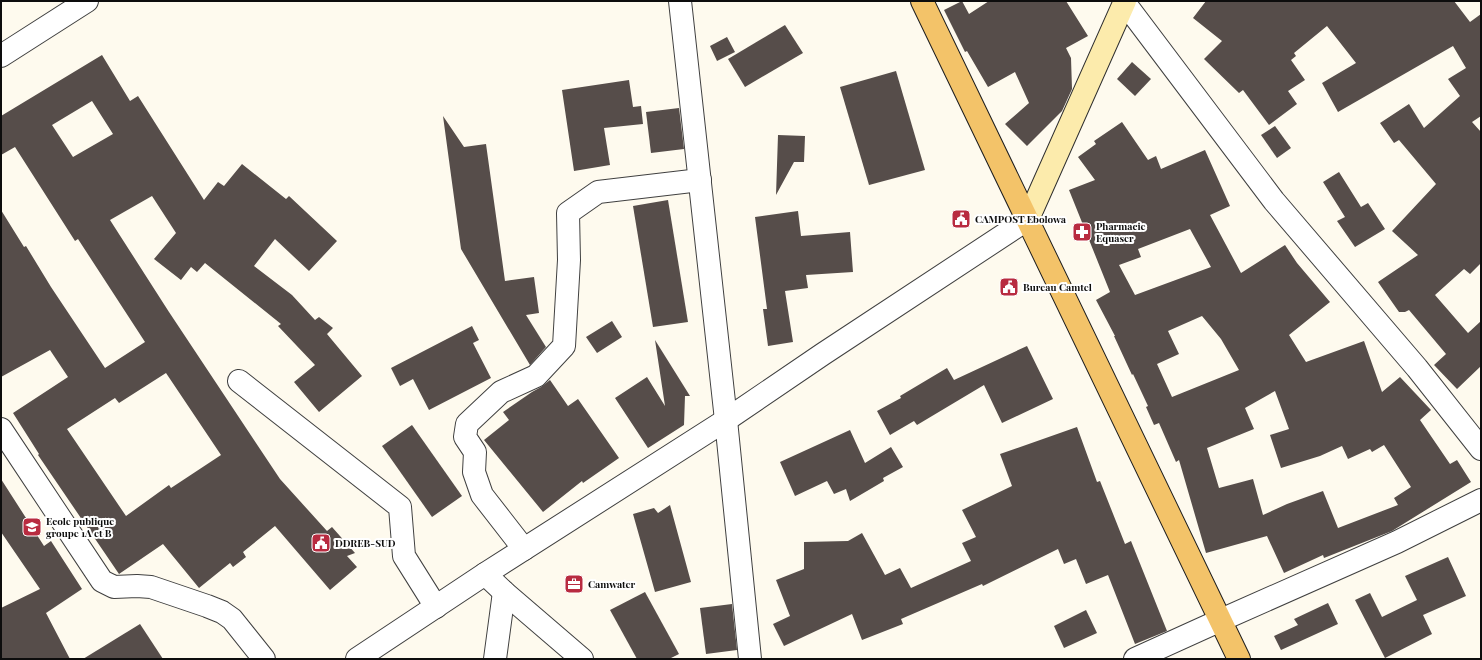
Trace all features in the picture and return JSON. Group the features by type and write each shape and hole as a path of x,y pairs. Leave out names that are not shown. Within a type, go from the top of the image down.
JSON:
{"main road":[{"path":"922,1 1239,659"},
{"path":"1028,219 1124,2"}],"street":[{"path":"1,56 87,1"},
{"path":"680,1 726,420 750,659"},
{"path":"1124,2 1274,201 1417,368 1481,449"},
{"path":"524,549 482,495 474,472 475,452 465,437 467,424 501,392 536,376 564,346 569,260 568,214 598,192 700,180"},
{"path":"357,659 485,574 726,420 1028,219"},
{"path":"239,381 400,507 404,556 436,606"},
{"path":"1,429 102,581 114,586 151,587 222,612 232,619 264,659"},
{"path":"1135,659 1397,542 1481,500"},
{"path":"485,574 582,659"},
{"path":"495,659 504,592"}],"building":[{"path":"962,1 969,14 989,1 1066,1 1088,36 1066,48 1071,58 1072,89 1062,111 1027,146 1005,124 1029,103 1015,72 988,87 967,51 965,52 944,10"},
{"path":"1206,1 1454,1 1470,22 1481,14 1481,116 1472,122 1481,132 1481,263 1470,274 1464,269 1435,295 1468,333 1481,321 1481,366 1457,389 1434,365 1446,354 1409,310 1399,312 1378,282 1418,255 1392,231 1436,184 1399,140 1394,143 1380,123 1409,104 1424,128 1460,96 1448,79 1466,68 1453,46 1338,112 1322,83 1356,63 1327,26 1294,53 1296,56 1291,60 1305,80 1288,91 1297,104 1269,125 1243,90 1239,93 1204,59 1222,41 1193,18"},
{"path":"785,25 803,53 745,87 728,59"},
{"path":"727,37 735,52 717,61 710,46"},
{"path":"102,55 130,101 138,96 204,200 218,182 224,186 242,164 286,199 289,196 337,241 309,271 275,239 254,266 292,295 315,320 319,317 333,328 327,334 362,376 319,412 294,382 315,365 278,326 281,324 205,263 197,272 191,267 181,280 154,259 176,233 152,196 110,220 280,479 327,531 332,527 355,553 347,556 357,567 330,590 275,526 243,552 246,557 233,567 230,563 199,588 163,544 119,574 38,455 39,454 13,413 68,377 50,350 1,377 1,210 105,368 145,342 78,239 75,241 15,147 1,155 1,116","holes":["92,101 113,134 73,157 52,125","166,373 221,455 171,488 169,485 126,516 67,429 115,398 119,403"]},
{"path":"1132,62 1151,79 1135,96 1117,79"},
{"path":"896,71 925,170 869,185 840,87"},
{"path":"629,80 633,107 641,106 643,124 604,128 610,165 574,171 562,90"},
{"path":"679,108 684,149 651,153 646,112"},
{"path":"443,116 464,147 486,144 505,281 534,277 539,313 526,315 546,347 530,365 461,249"},
{"path":"1122,122 1148,160 1156,156 1161,169 1205,150 1230,206 1210,215 1241,273 1285,245 1297,263 1330,302 1289,335 1306,362 1364,341 1382,392 1400,377 1431,410 1420,420 1450,464 1457,460 1471,482 1392,531 1324,558 1323,555 1284,573 1267,536 1206,553 1179,460 1176,462 1159,423 1154,425 1146,407 1148,406 1133,374 1132,375 1115,336 1096,300 1110,292 1069,190 1095,180 1078,157 1096,144 1094,141","holes":["1190,229 1211,267 1135,295 1119,265 1141,257 1138,249","1202,316 1221,339 1239,370 1172,397 1157,364 1179,354 1168,331","1275,391 1289,429 1270,435 1281,468 1320,456 1342,446 1348,459 1370,449 1372,452 1384,445 1411,487 1394,498 1398,505 1338,528 1323,491 1287,504 1263,515 1253,479 1219,488 1207,448 1254,429 1245,408"]},
{"path":"1275,126 1291,148 1277,158 1261,135"},
{"path":"778,135 805,136 804,162 794,162 776,195"},
{"path":"1339,172 1361,207 1368,203 1385,229 1355,247 1337,221 1345,217 1323,182"},
{"path":"668,200 688,322 653,327 633,206"},
{"path":"798,211 801,236 850,232 853,272 806,275 808,288 785,291 793,342 768,346 763,309 767,309 755,217"},
{"path":"612,321 622,337 597,353 586,337"},
{"path":"472,326 479,340 473,343 491,378 429,410 413,379 400,386 391,368"},
{"path":"655,340 690,396 685,396 684,425 648,448 615,398 647,377 665,406"},
{"path":"1027,346 1053,399 1002,423 984,385 917,425 914,421 890,435 877,411 901,398 900,396 947,368 954,380"},
{"path":"550,380 568,406 578,399 619,458 583,483 582,481 543,512 484,440 509,420 503,412"},
{"path":"412,425 462,496 432,517 382,446"},
{"path":"1077,427 1097,482 1100,481 1125,544 1131,541 1167,631 1135,644 1108,575 1086,584 1076,559 1064,564 1058,549 983,586 982,584 901,619 903,624 862,640 852,614 784,646 773,624 790,616 776,580 804,569 804,542 848,541 862,533 885,575 900,568 911,588 971,561 962,543 976,537 962,510 1012,486 1000,454"},
{"path":"850,430 865,463 891,447 903,467 883,478 884,481 850,501 846,489 834,494 827,481 795,496 780,462"},
{"path":"1,479 44,546 51,541 82,589 46,613 70,659 1,659 1,608 40,589 1,532"},
{"path":"670,505 691,582 655,592 633,514 654,508 658,513"},
{"path":"1448,557 1466,596 1423,615 1432,634 1385,658 1355,600 1370,593 1382,617 1417,600 1405,576"},
{"path":"645,592 679,654 669,659 637,659 610,610"},
{"path":"1328,603 1338,624 1281,650 1274,636 1298,625 1294,619"},
{"path":"732,604 737,650 706,654 700,608"},
{"path":"1086,610 1097,633 1064,648 1054,626"},
{"path":"140,624 163,659 83,659"}],"place":[{"name":"CAMPOST Ebolowa","path":"961,219"},
{"name":"Pharmacie Equaser","path":"1082,232"},
{"name":"Bureau Camtel","path":"1009,287"},
{"name":"Ecole publique groupe 1A et B","path":"32,527"},
{"name":"DDREB-SUD","path":"321,543"},
{"name":"Camwater","path":"574,584"}]}
